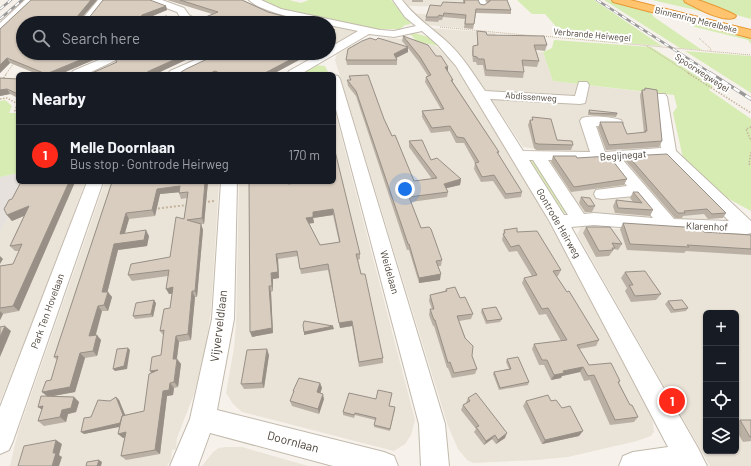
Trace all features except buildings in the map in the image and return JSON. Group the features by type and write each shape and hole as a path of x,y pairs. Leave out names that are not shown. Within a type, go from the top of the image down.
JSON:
{"highway":[{"name":"Binnenring Merelbeke","path":"617,0 751,34"},
{"path":"626,0 706,20 751,29"},
{"path":"642,0 746,22"},
{"path":"689,0 716,12 746,22"}],"street":[{"path":"0,28 30,0"},
{"path":"153,0 182,12 198,16"},
{"path":"253,0 278,11 300,16"},
{"name":"Gontrode Heirweg","path":"397,0 405,12 442,43 453,56 579,219"},
{"path":"90,16 101,2"},
{"path":"167,15 182,12"},
{"path":"336,23 380,33 398,33 423,28"},
{"path":"336,49 368,30"},
{"path":"353,40 374,36 380,33"},
{"path":"81,72 108,60"},
{"path":"178,72 205,60"},
{"path":"296,72 317,60"},
{"path":"326,60 331,72"},
{"name":"Abdissenweg","path":"482,95 497,94 580,106 583,85"},
{"name":"Weidelaan","path":"336,86 432,424 435,466"},
{"path":"661,97 670,152"},
{"path":"616,123 587,121 605,156 640,190 669,225"},
{"name":"Begijnegat","path":"529,155 605,156 670,152"},
{"name":"Klarenhof","path":"559,222 579,219 594,219 669,225 747,228 670,152"},
{"name":"Gontrode Heirweg","path":"529,155 559,222 691,461"},
{"name":"Park Ten Hovelaan","path":"0,440 94,184"},
{"path":"602,194 640,190"},
{"name":"Vijverveldlaan","path":"184,466 203,419 223,319 229,191"},
{"name":"Doornlaan","path":"203,419 384,466"},
{"path":"633,466 691,461"}],"path":[{"name":"Verbrande Heiwegel","path":"439,27 751,55"},
{"path":"699,38 711,49 710,51"},
{"name":"Spoorwegwegel","path":"646,46 751,113"},
{"path":"0,83 8,69 16,60"},
{"path":"0,99 6,98 16,103"},
{"path":"746,129 751,127"},
{"path":"746,129 751,132"},
{"path":"746,129 751,141"},
{"path":"751,152 749,164 751,165"},
{"path":"197,203 229,191"},
{"path":"151,209 190,204"}],"shaded area":[{"path":"404,0 477,0 478,7 405,6"},
{"path":"411,13 469,18 475,20 473,29 426,25"},
{"path":"336,26 358,31 358,33 336,45"},
{"path":"430,28 495,33 504,51 543,52 553,81 654,93 663,147 654,148 723,218 685,221 578,216 544,158 537,149 523,147 469,66 452,47"},
{"path":"384,38 403,39 436,46 449,59 477,98 504,142 564,250 643,398 653,422 654,432 651,436 637,441 568,457 537,460 473,463 467,460 458,449 448,426 335,60 337,54 355,44 368,40"},
{"path":"336,116 415,420 411,435 405,444 394,451 242,412 233,404 226,393 234,348 236,325 239,184 336,184"},
{"path":"16,173 16,184 26,184 0,232 0,177"},
{"path":"26,184 84,184 49,283 0,402 0,232"},
{"path":"104,184 219,184 211,311 206,345 194,394 177,438 176,449 172,450 171,460 167,466 10,466 18,432"},
{"path":"581,227 751,237 751,466 710,466 703,454 739,454 739,310 703,310 703,454 577,234"},
{"path":"242,447 308,466 202,466 213,452 219,448"}],"green space":[{"path":"257,0 289,0 301,3 309,0 391,0 411,24 405,25 400,29 373,29 336,21 336,16 310,16 281,10"},
{"path":"517,0 594,0 662,46 566,38 545,14 532,14"},
{"path":"604,0 611,0 648,10 654,17 702,50 680,48"},
{"path":"652,0 687,0 739,20"},
{"path":"696,0 751,0 751,19 733,14"},
{"path":"684,19 751,36 751,44 748,40 695,27 684,21"},
{"path":"415,33 428,37 439,46 413,41 415,39 410,34"},
{"path":"554,40 651,47 713,86 709,90 751,119 751,211 716,192 683,158 673,113 677,107 674,95 553,81 543,52 552,48"},
{"path":"685,51 751,56 751,93"},
{"path":"314,65 325,66 328,72 301,72"},
{"path":"5,100 12,106 9,113 16,113 16,173 0,177 0,101"},
{"path":"530,160 535,160 569,214 564,213"}],"railway":[{"path":"0,9 11,0"},
{"path":"0,19 22,0"},
{"path":"597,0 712,74"},
{"path":"710,73 751,99"}],"place":[{"name":"Melle Doornlaan","path":"672,401"}]}
